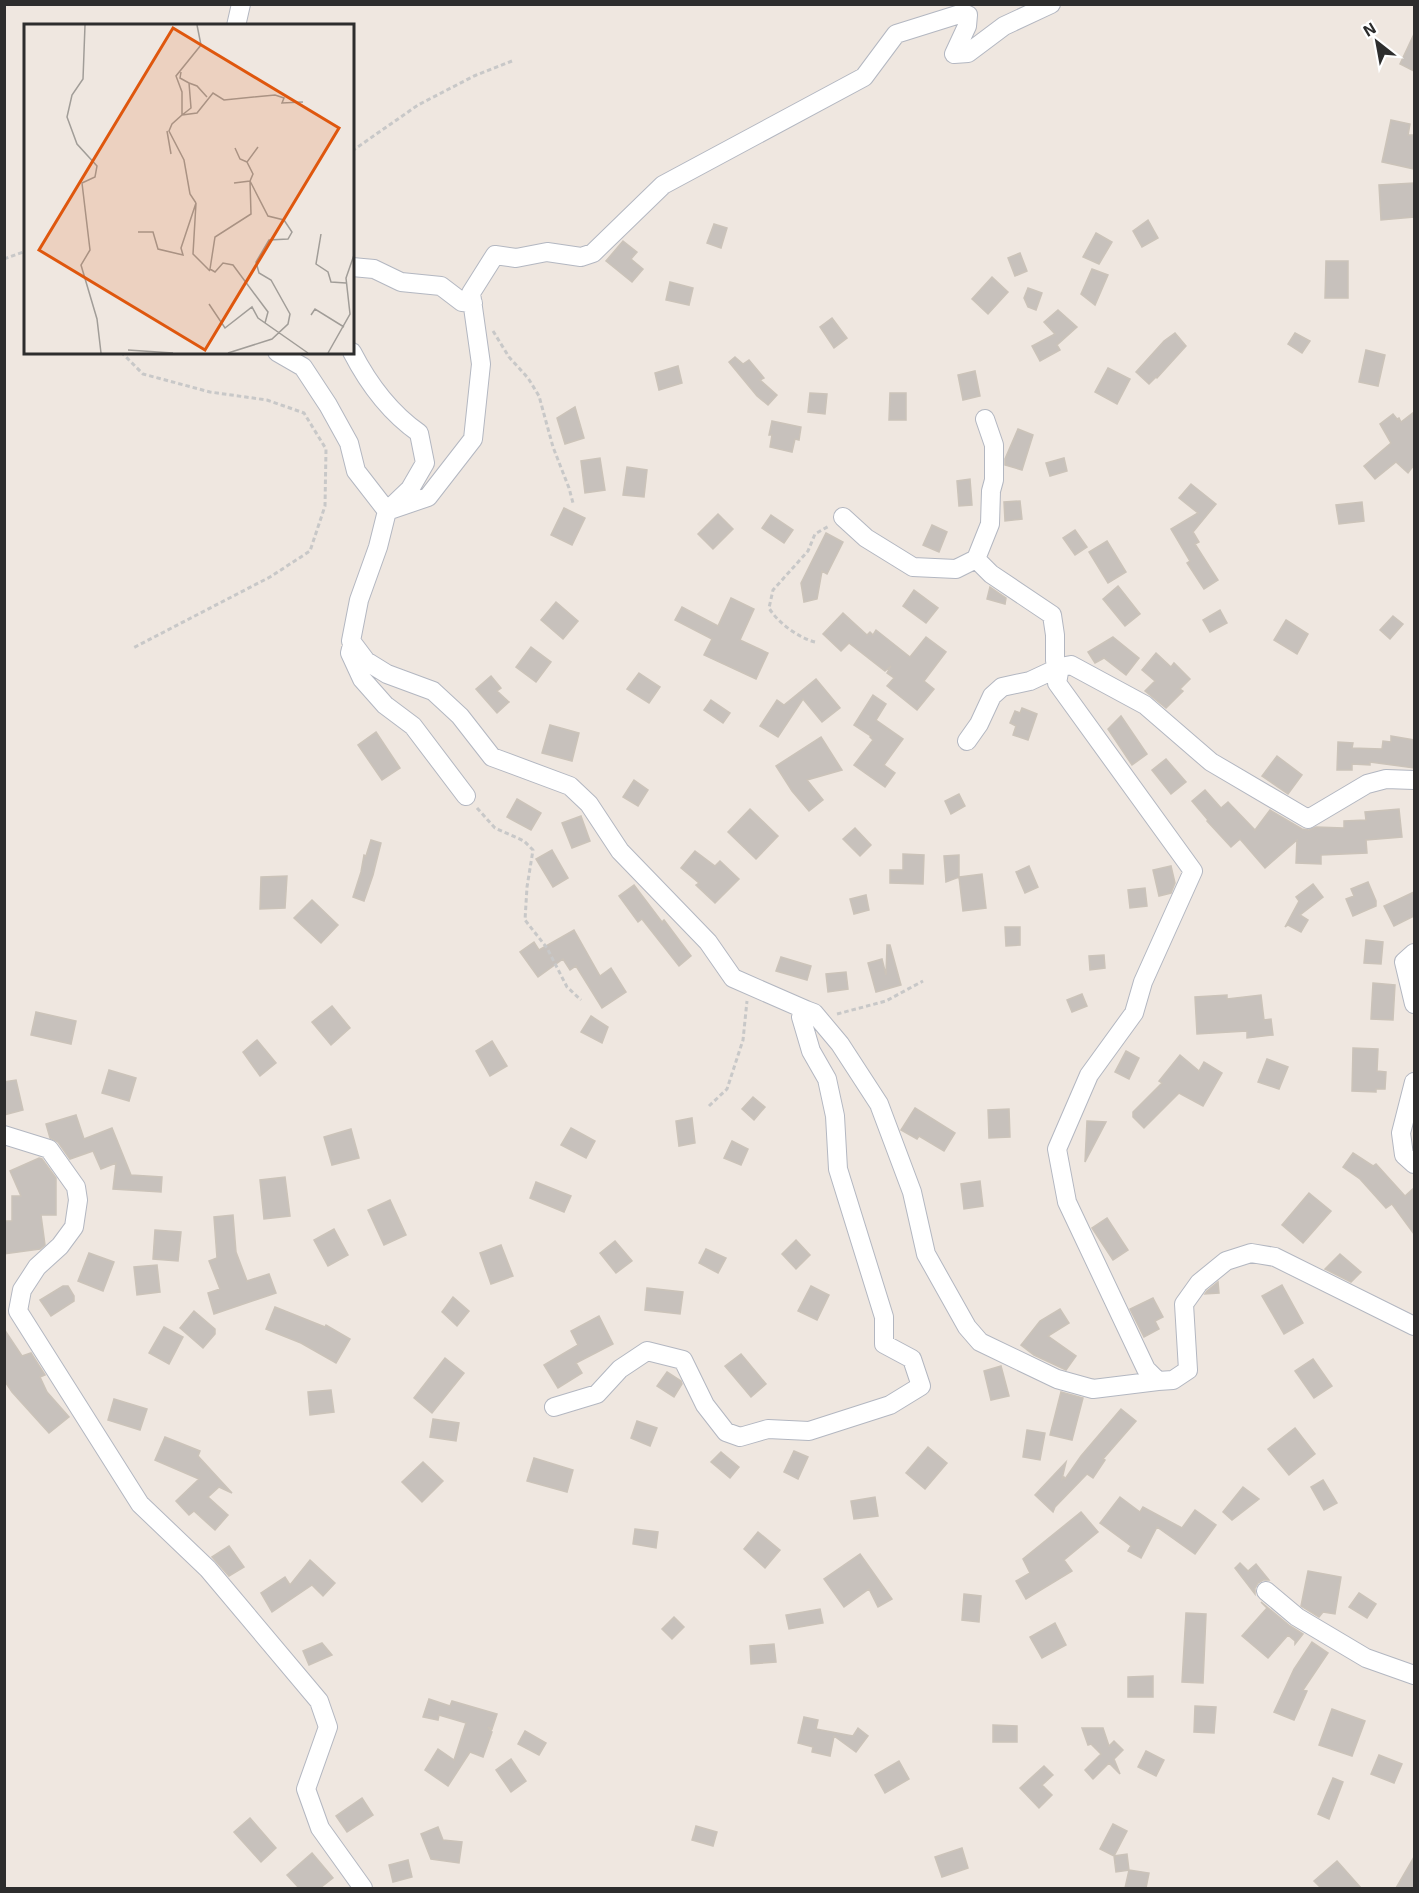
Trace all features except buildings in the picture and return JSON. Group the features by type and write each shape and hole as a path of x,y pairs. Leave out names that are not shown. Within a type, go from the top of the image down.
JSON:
{"street":[{"path":"237,24 241,4"},
{"path":"387,512 428,497 472,439 481,364 471,293 495,255 516,258 547,252 581,257 593,253 663,185 864,77 896,34 963,14 968,15 967,26 954,54 968,53 1004,26 1051,4"},
{"path":"354,267 374,269 401,282 441,286 462,302 472,303"},
{"path":"280,354 303,367 349,443 356,471 387,512"},
{"path":"353,354 388,408 419,433 425,463 410,489 387,512 378,547 359,600 350,653 362,679 385,705 413,726 466,796"},
{"path":"843,517 866,538 912,567 956,569 976,559 990,524 991,491 994,480 994,445 984,419"},
{"path":"976,559 991,574 1053,615 1055,661 1060,668 1057,683 1193,871 1143,982 1134,1013 1089,1075 1057,1149 1067,1202 1146,1369 1158,1381"},
{"path":"351,641 366,661 387,674 433,691 460,716 492,757 570,786 589,804 620,852 708,942 733,978 814,1013 840,1044 879,1104 912,1192 926,1254 967,1327 980,1342 1057,1380 1092,1389 1173,1380 1188,1370 1184,1304 1200,1282 1226,1261 1251,1253 1275,1257 1414,1326"},
{"path":"967,741 979,724 992,696 1002,687 1030,681 1071,665 1145,705 1211,762 1308,819 1367,784 1386,779 1414,780"},
{"path":"1414,953 1404,962 1414,1004"},
{"path":"554,1407 597,1394 620,1369 647,1351 683,1360 705,1405 726,1432 740,1437 768,1429 810,1431 890,1405 921,1386 912,1359 884,1344 884,1317 838,1169 835,1116 827,1079 811,1051 801,1017 806,1010"},
{"path":"1414,1082 1401,1133 1404,1155 1414,1164"},
{"path":"4,1136 49,1149 76,1187 78,1200 74,1227 60,1246 37,1267 22,1290 18,1311 140,1504 208,1569 319,1701 328,1727 306,1789 320,1828 363,1888"},
{"path":"1266,1591 1297,1617 1366,1658 1414,1675"}],"path":[{"path":"354,150 418,105 474,76 512,61"},
{"path":"4,259 24,252"},
{"path":"472,303 539,396 553,447 573,503"},
{"path":"123,354 143,374 210,392 267,400 304,412 326,449 325,506 310,551 270,577 133,648"},
{"path":"815,642 804,639 773,615 769,608 773,590 808,551 815,534 843,517"},
{"path":"466,796 495,828 524,841 533,850 525,920 547,948 567,987 581,1000"},
{"path":"833,1015 886,1000 923,981"},
{"path":"709,1106 727,1089 743,1040 749,984"}]}
